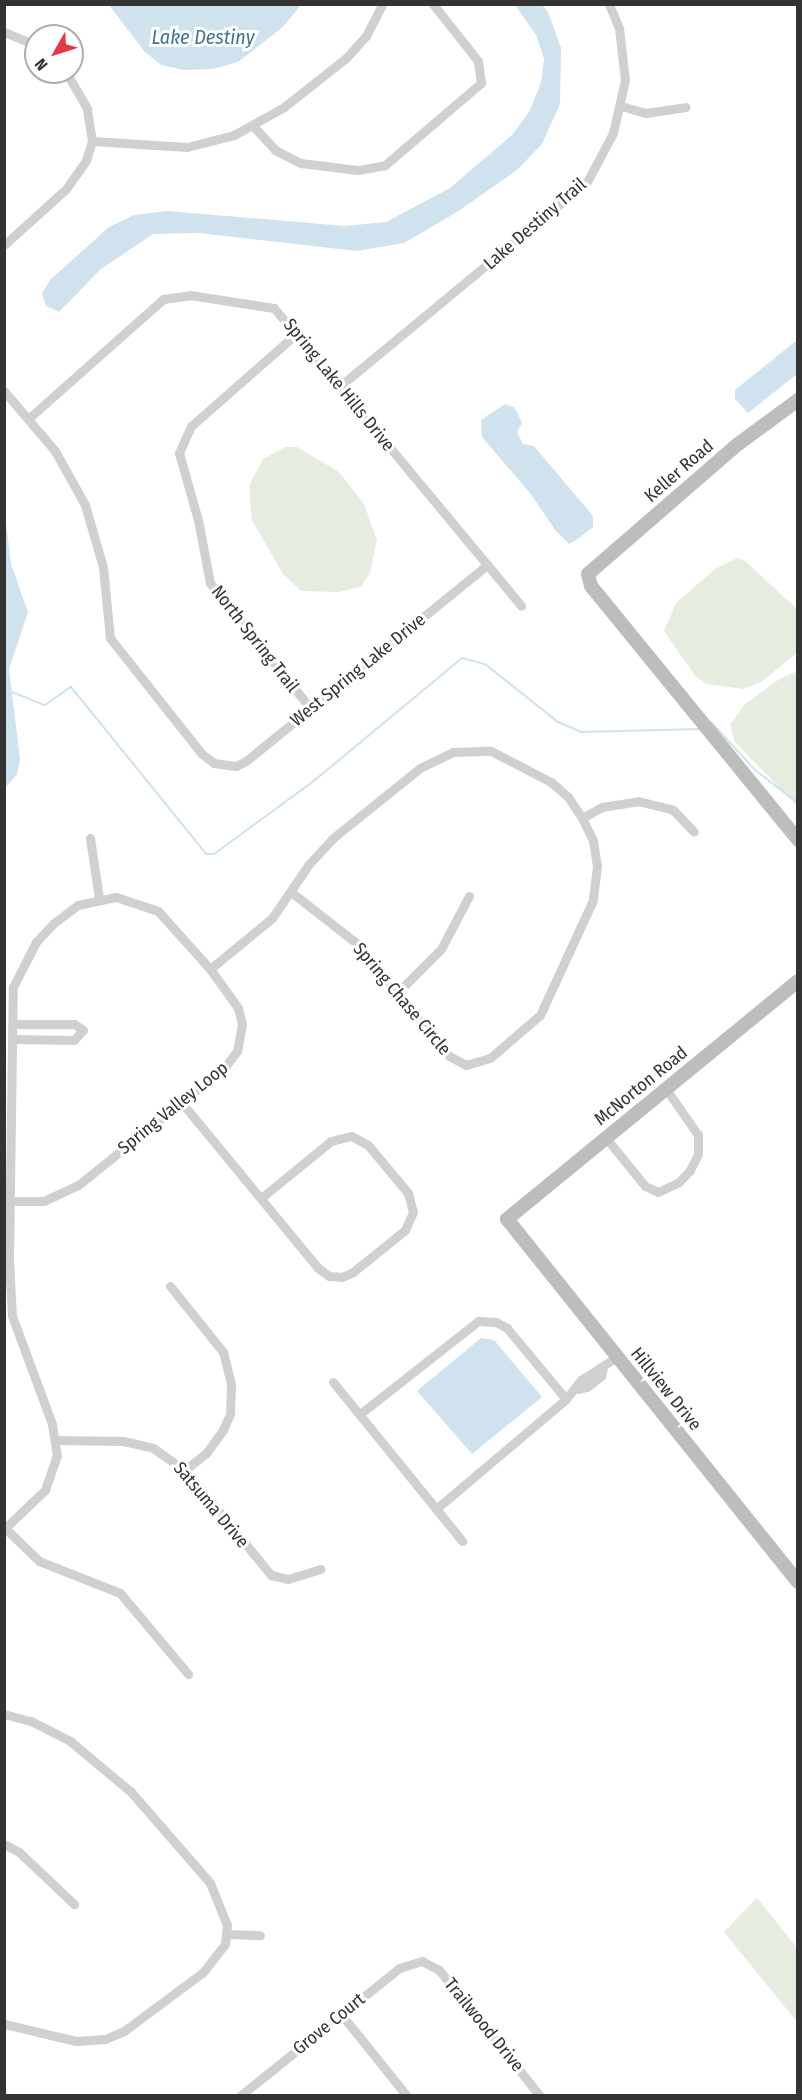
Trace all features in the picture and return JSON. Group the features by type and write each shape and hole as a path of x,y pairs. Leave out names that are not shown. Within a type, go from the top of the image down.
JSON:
{"street":[{"path":"92,141 187,147 253,126 284,107 346,58 366,36 382,4"},
{"path":"253,126 274,150 301,163 357,170 385,165 481,83 478,61 433,4"},
{"name":"Lake Destiny Trail","path":"340,386 587,182 613,133 621,106 623,56 609,4"},
{"path":"4,32 24,40"},
{"path":"4,245 77,175 92,141 87,108 73,84"},
{"path":"621,106 646,113 686,107"},
{"name":"Spring Lake Hills Drive","path":"28,419 163,299 190,295 261,304 274,308 521,606"},
{"name":"North Spring Trail","path":"297,333 191,426 179,453 210,583 310,708"},
{"path":"4,391 28,419"},
{"name":"Keller Road","path":"798,400 738,444 588,574 591,586 798,840"},
{"name":"West Spring Lake Drive","path":"28,419 55,451 85,505 103,567 110,638 202,754 225,766 246,761 487,565"},
{"name":"Spring Chase Circle","path":"210,969 272,918 291,892 333,838 420,768 453,752 491,751 509,757 550,782 568,797 582,818 592,841 597,866 593,900 551,998 530,1027 490,1058 466,1065 449,1056 355,942 291,892"},
{"path":"582,818 602,807 638,801 672,810 694,832"},
{"path":"90,838 99,898 62,916 27,955 13,987 10,1202 12,1316 57,1440 56,1466 45,1490 5,1528 39,1561 120,1593 188,1674"},
{"path":"397,993 441,949 469,896"},
{"name":"Spring Valley Loop","path":"10,1202 44,1201 62,1195 182,1102 232,1059 241,1039 238,1008 210,969 158,911 116,897 99,898"},
{"name":"McNorton Road","path":"507,1219 798,981"},
{"path":"12,1039 74,1040 83,1030 74,1024 13,1024"},
{"path":"606,1138 645,1186 658,1192 679,1182 690,1170 698,1154 698,1135 666,1089"},
{"path":"182,1102 318,1268 329,1276 342,1277 405,1230 412,1212 408,1193 368,1145 351,1136 331,1142 261,1198"},
{"name":"Hillview Drive","path":"507,1219 798,1582"},
{"path":"170,1286 223,1352 231,1385 230,1414 223,1430 206,1453 185,1470"},
{"path":"360,1414 478,1321 496,1322 507,1328 566,1399"},
{"path":"436,1509 617,1357"},
{"path":"333,1382 462,1541"},
{"name":"Satsuma Drive","path":"57,1440 136,1443 169,1457 185,1470 271,1575 288,1579 320,1569"},
{"path":"4,1714 31,1721 70,1741 131,1792 210,1883 222,1905 226,1934 225,1944 202,1973 124,2031 105,2039 76,2041 4,2024"},
{"path":"4,1844 19,1852 74,1904"},
{"path":"226,1934 260,1935"},
{"name":"Grove Court","path":"240,2096 399,1968 422,1961"},
{"name":"Trailwood Drive","path":"422,1961 440,1970 540,2096"},
{"path":"341,2014 405,2095"}],"shaded area":[{"path":"285,447 297,447 339,472 364,504 377,540 370,573 361,587 338,592 301,591 283,574 252,520 249,486 263,459"},
{"path":"737,558 745,561 797,609 797,653 761,682 744,689 706,684 696,677 664,631 676,603 715,569"},
{"path":"797,671 797,806 735,742 730,725 745,704 778,680"},
{"path":"757,1898 797,1948 797,2022 724,1932"}],"water":[{"name":"Lake Destiny","path":"109,5 301,5 283,27 238,62 213,69 184,70 161,65 144,51"},
{"path":"515,5 542,5 548,12 561,48 560,104 542,144 517,170 457,212 404,243 357,251 199,233 153,234 101,269 59,312 46,306 42,293 51,279 109,227 134,215 167,211 345,226 386,222 450,188 512,135 529,112 541,83 544,59 536,35"},
{"path":"797,340 797,374 748,413 735,399 735,390"},
{"path":"505,404 515,408 522,423 517,432 523,444 534,446 593,516 593,527 569,544 556,531 530,493 482,437 481,420"},
{"path":"5,514 11,564 28,612 9,669 20,759 17,774 5,788"},
{"path":"481,1338 494,1340 542,1397 472,1454 417,1391"}],"waterway":[{"path":"12,692 45,705 71,687 206,854 214,854 315,780 462,658 485,664 558,722 581,732 701,729"},
{"path":"711,722 755,770 798,803"}]}
